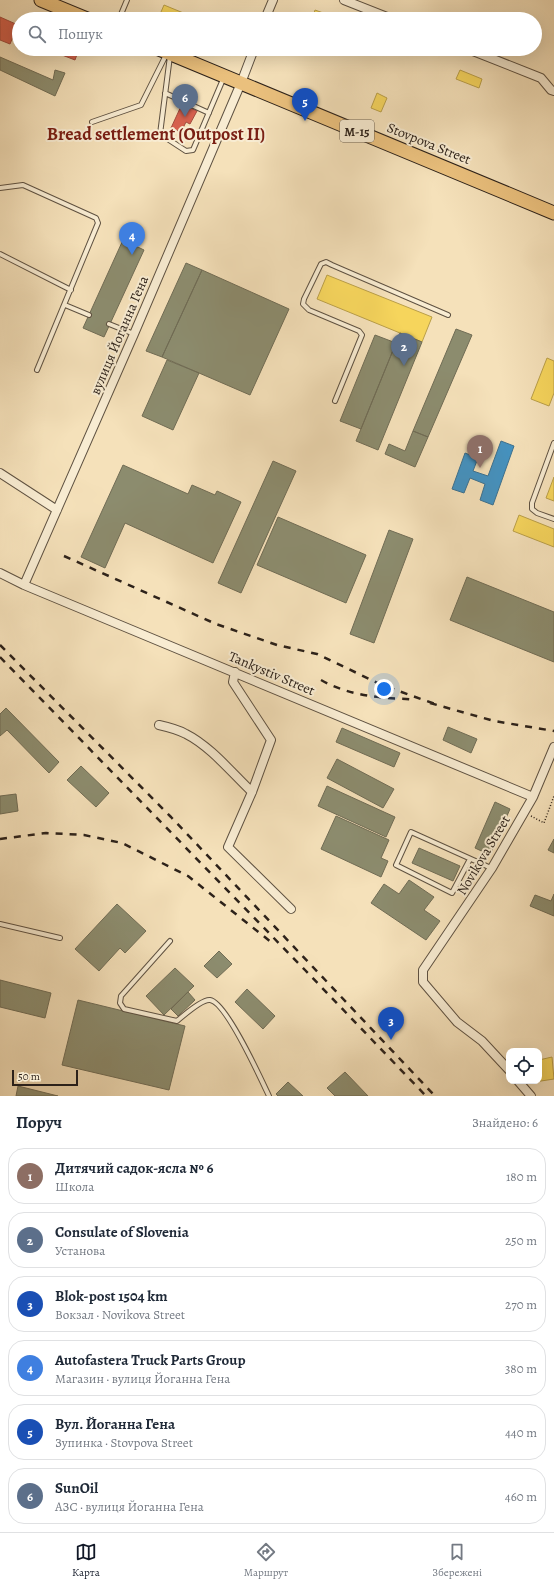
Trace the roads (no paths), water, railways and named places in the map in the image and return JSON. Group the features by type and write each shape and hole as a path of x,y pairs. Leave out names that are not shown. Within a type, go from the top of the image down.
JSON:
{"main road":[{"path":"41,0 70,12"},
{"name":"Stovpova Street","path":"176,56 554,213"}],"street":[{"path":"269,12 273,0"},
{"path":"344,0 374,12"},
{"name":"вулиця Йоганна Гена","path":"24,585 134,334 251,56"},
{"path":"486,56 541,78 551,90 554,91"},
{"path":"0,473 57,510"},
{"name":"Tankystiv Street","path":"0,573 24,585 533,797"},
{"path":"235,672 233,682 271,740 252,792 228,847 291,909"},
{"path":"159,725 186,734 200,744 252,792"},
{"name":"Novikova Street","path":"506,1067 482,1041 457,1022 423,982 423,970 492,868 533,797 554,747"},
{"path":"521,1084 531,1096"}],"lane":[{"path":"122,12 127,0"},
{"path":"92,122 141,105 164,56"},
{"path":"166,56 165,93 160,134 186,151 193,150 224,76"},
{"path":"165,93 209,113"},
{"path":"0,188 23,185 96,218 98,223 37,370"},
{"path":"0,254 71,290"},
{"path":"335,401 362,335 359,330 309,310 304,304 304,299 321,264 326,262 448,315"},
{"path":"65,305 89,315"},
{"path":"109,324 134,334"},
{"path":"554,443 532,503 532,509 554,519"},
{"path":"470,859 452,893 396,865 411,832 492,868"},
{"path":"0,924 60,938"},
{"path":"170,941 121,996 120,1003 124,1009 177,1021 204,1001 210,1000 217,1003 242,1042 269,1096"}],"railway":[{"path":"64,556 216,624 277,645 317,654 382,685 435,704"},
{"path":"0,645 171,817 435,1096"},
{"path":"0,657 426,1096"},
{"path":"321,680 335,687 356,693 383,698 414,700"},
{"path":"430,703 494,721 554,731"},
{"path":"0,839 46,833 84,835 122,843 188,876 271,942"}],"place":[{"name":"SunOil","path":"185,117"},
{"name":"Вул. Йоганна Гена","path":"305,121"},
{"name":"Autofastera Truck Parts Group","path":"132,255"},
{"name":"Consulate of Slovenia","path":"404,366"},
{"name":"Дитячий садок-ясла № 6","path":"480,468"},
{"name":"Blok-post 1504 km","path":"391,1040"}],"district":[{"name":"Bread settlement (Outpost II)","path":"156,134"}]}
